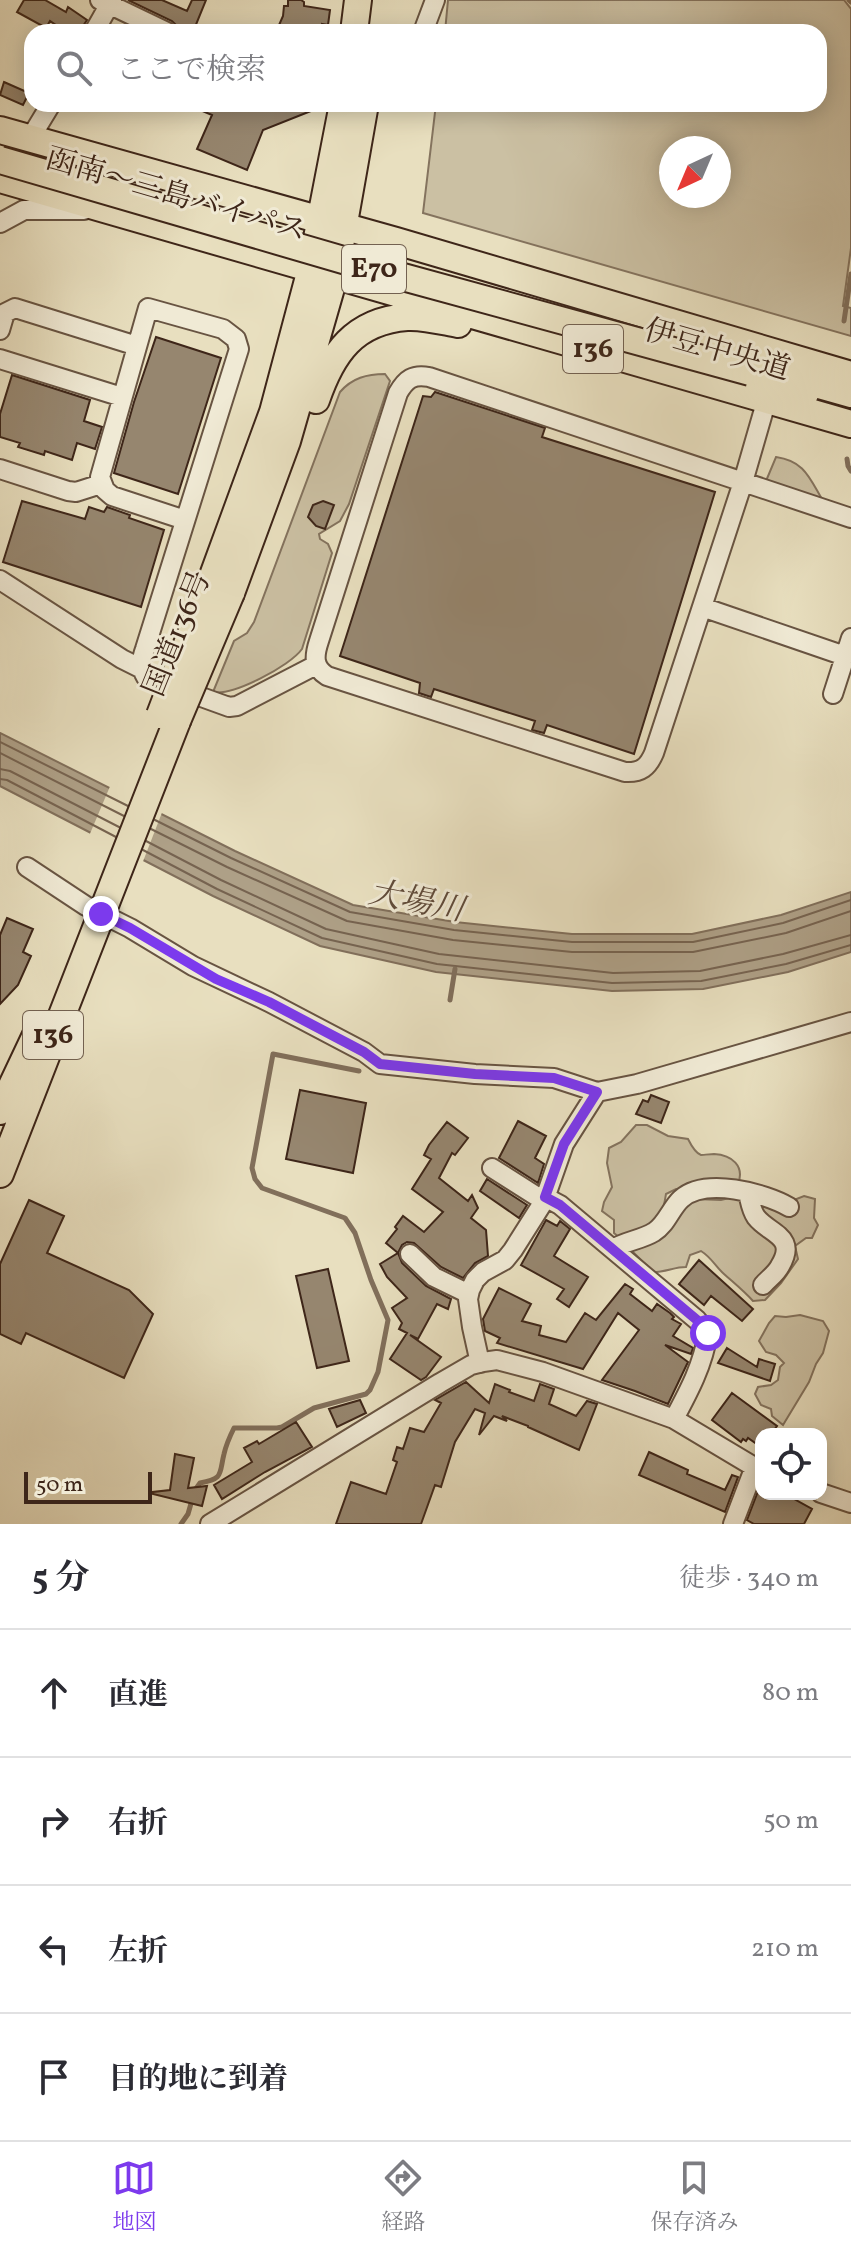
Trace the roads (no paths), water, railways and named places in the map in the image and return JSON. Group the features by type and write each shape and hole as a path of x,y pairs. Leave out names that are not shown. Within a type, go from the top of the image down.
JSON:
{"highway":[{"path":"355,24 358,0"},
{"path":"373,24 375,0"},
{"name":"国道136号","path":"0,1174 96,902 220,589 270,491 300,400 332,223 343,112"},
{"name":"函南～三島バイパス","path":"0,130 332,223"},
{"name":"E70","path":"0,160 381,271 750,372"},
{"name":"函南～三島バイパス","path":"0,179 323,271"},
{"name":"伊豆中央道","path":"332,223 851,375"},
{"name":"国道136号","path":"220,589 273,412 323,271"},
{"name":"伊豆中央道","path":"323,271 851,424"},
{"path":"270,491 294,458 329,364 352,337 379,322 410,317 430,319 496,331 593,359 645,363"},
{"path":"750,372 812,383 851,394"},
{"path":"750,372 809,396 851,408"},
{"name":"国道136号","path":"0,1111 96,902"}],"street":[{"path":"426,24 435,0"},
{"path":"97,24 107,2 151,24"},
{"path":"31,137 46,112"},
{"path":"0,223 24,210 110,211"},
{"path":"0,330 5,313 15,308 137,346"},
{"path":"185,520 112,496 101,484 100,477 148,308 223,329 236,339 239,349 185,520 141,659 142,669 146,677 229,707 237,706 316,665"},
{"path":"0,359 122,397"},
{"path":"767,399 743,482 654,753 650,763 642,770 625,772 327,676 316,665 319,641 398,393 411,377 429,377 743,482 851,518"},
{"path":"0,469 68,491 76,492 101,484"},
{"path":"0,580 142,669"},
{"path":"702,607 845,656"},
{"path":"833,694 851,638"},
{"path":"27,867 96,902 130,928 216,979 269,1002 364,1052 380,1064 554,1078 597,1092 637,1084 851,1022"},
{"path":"480,1363 468,1299 475,1280 505,1260 544,1199 564,1144 597,1092"},
{"path":"492,1168 560,1205 697,1320 708,1333 696,1377 674,1419"},
{"path":"613,1249 652,1234 664,1234 678,1202 697,1190 748,1193 775,1199 789,1207"},
{"path":"748,1193 755,1215 778,1235 785,1248 781,1265 763,1285"},
{"path":"410,1254 434,1277 469,1294"},
{"path":"210,1524 471,1365 497,1360 543,1372 674,1419 755,1468"},
{"path":"733,1524 755,1476"},
{"path":"827,1495 851,1503"}],"water":[{"path":"0,733 235,851 353,905 455,922 572,934 692,934 781,915 851,892 851,952 788,972 703,989 612,991 436,972 320,946 213,896 0,786"}],"waterway":[{"path":"844,321 851,274"},
{"path":"847,459 851,471"},
{"path":"450,1000 455,969"},
{"path":"195,1490 200,1483 213,1480 219,1474 234,1428 282,1427 314,1408 366,1394 378,1372 388,1320 355,1233 345,1218 262,1188 252,1168 273,1054 359,1071"},
{"path":"181,1524 192,1500"}],"water label":[{"name":"大場川","path":"416,903"}]}
